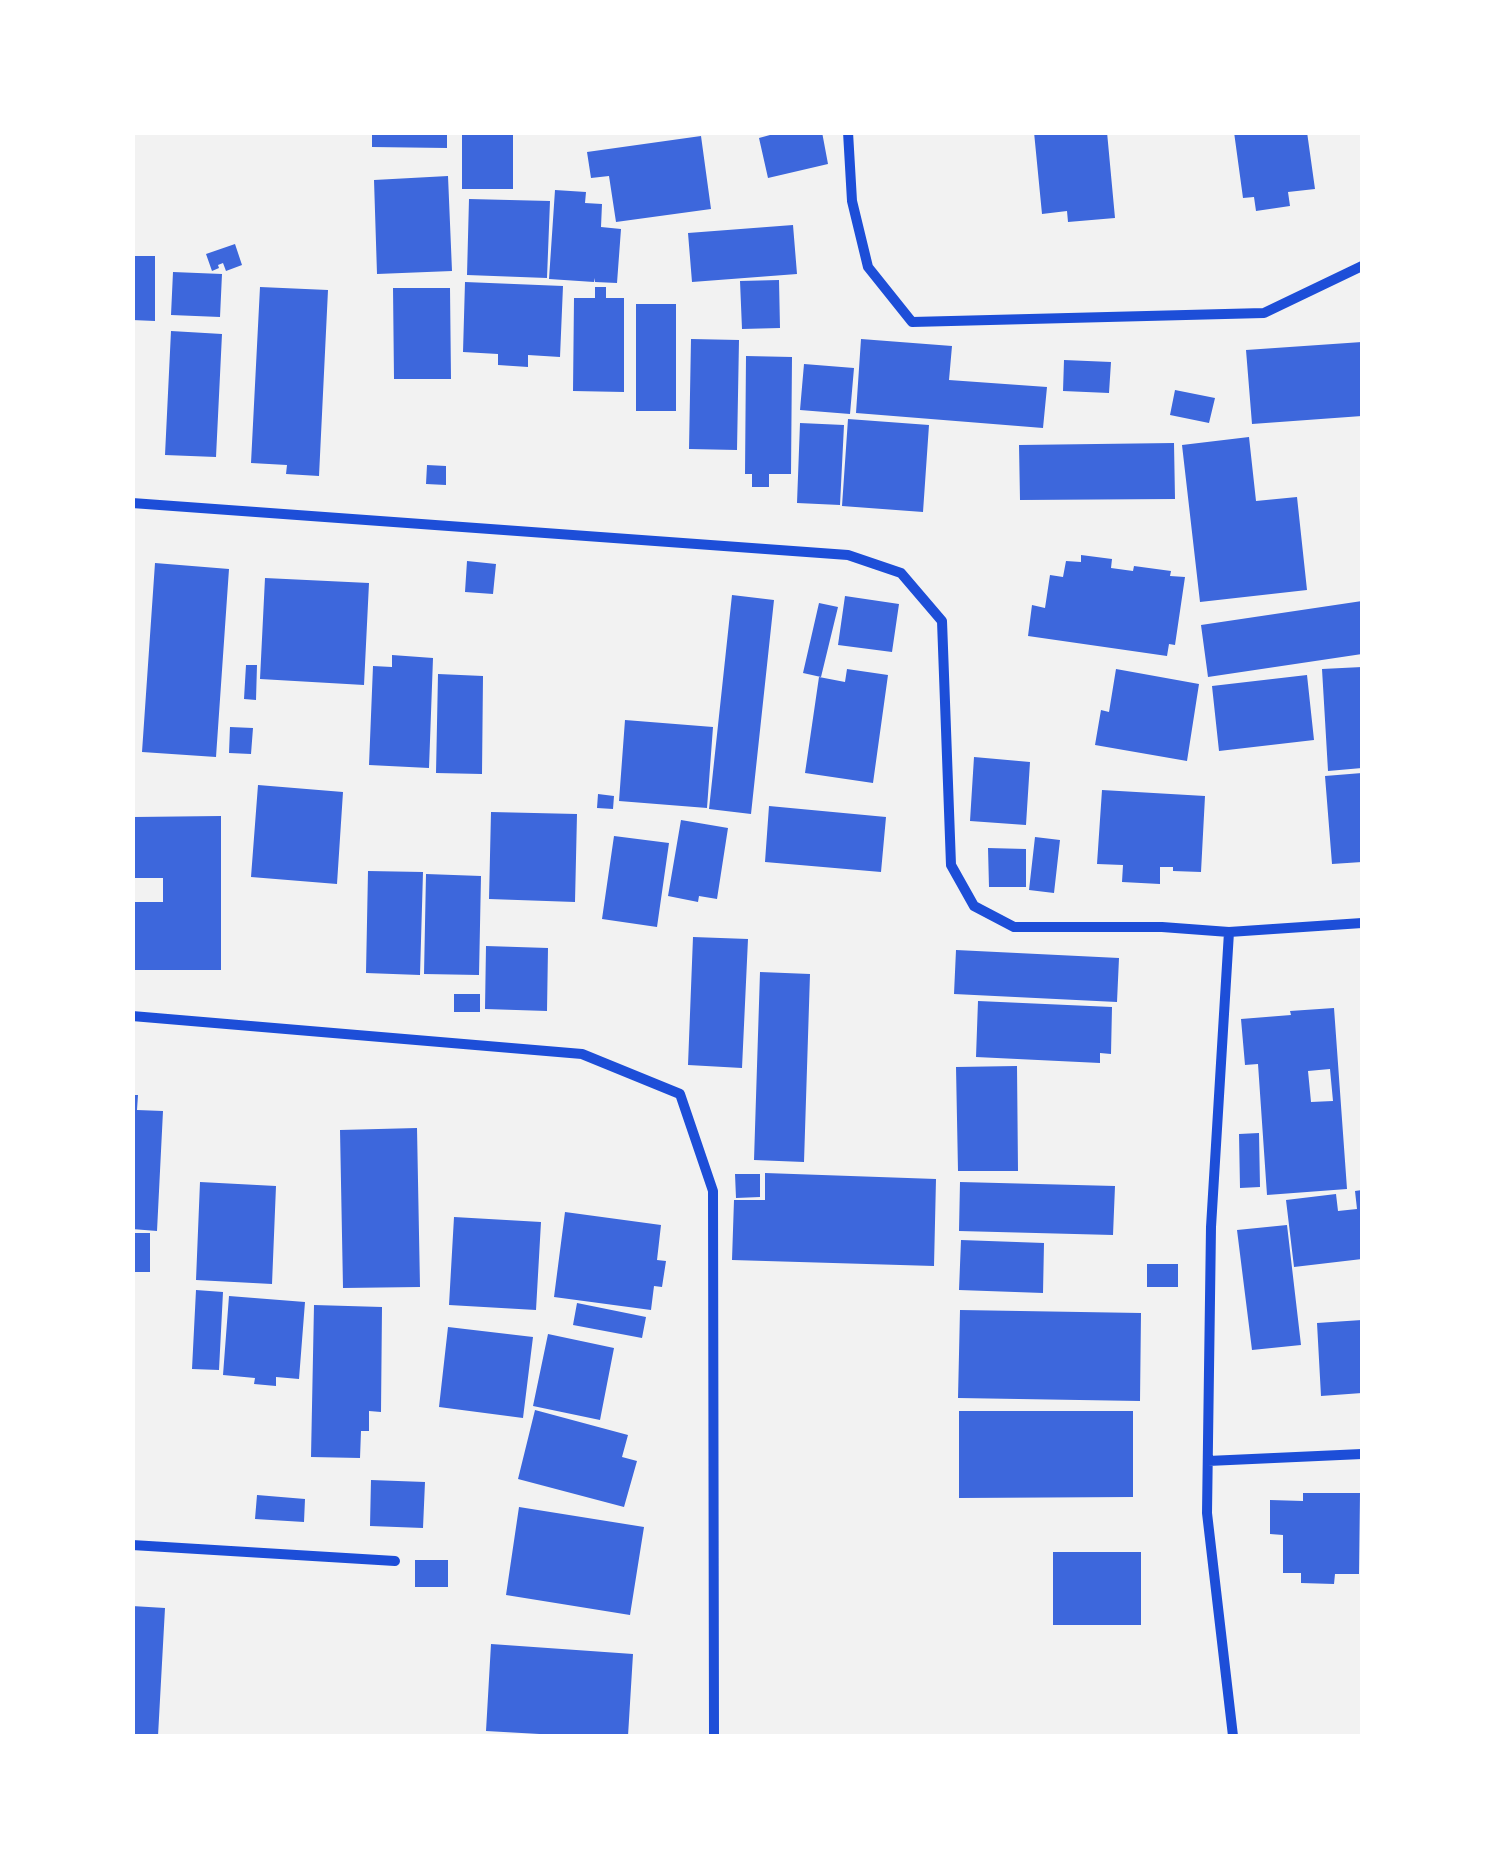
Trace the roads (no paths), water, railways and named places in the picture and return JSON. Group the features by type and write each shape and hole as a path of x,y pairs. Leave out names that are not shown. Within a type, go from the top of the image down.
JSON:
{"street":[{"path":"848,132 852,201 868,267 912,322 1264,312 1362,266"},
{"path":"132,504 848,554 902,573 942,621 951,865 974,906 1014,927 1162,926 1229,932 1362,923"},
{"path":"1229,932 1212,1227 1208,1513 1232,1736"},
{"path":"132,1016 582,1054 680,1094 713,1191 714,1736"},
{"path":"1208,1461 1362,1454"},
{"path":"132,1545 395,1561"}]}
